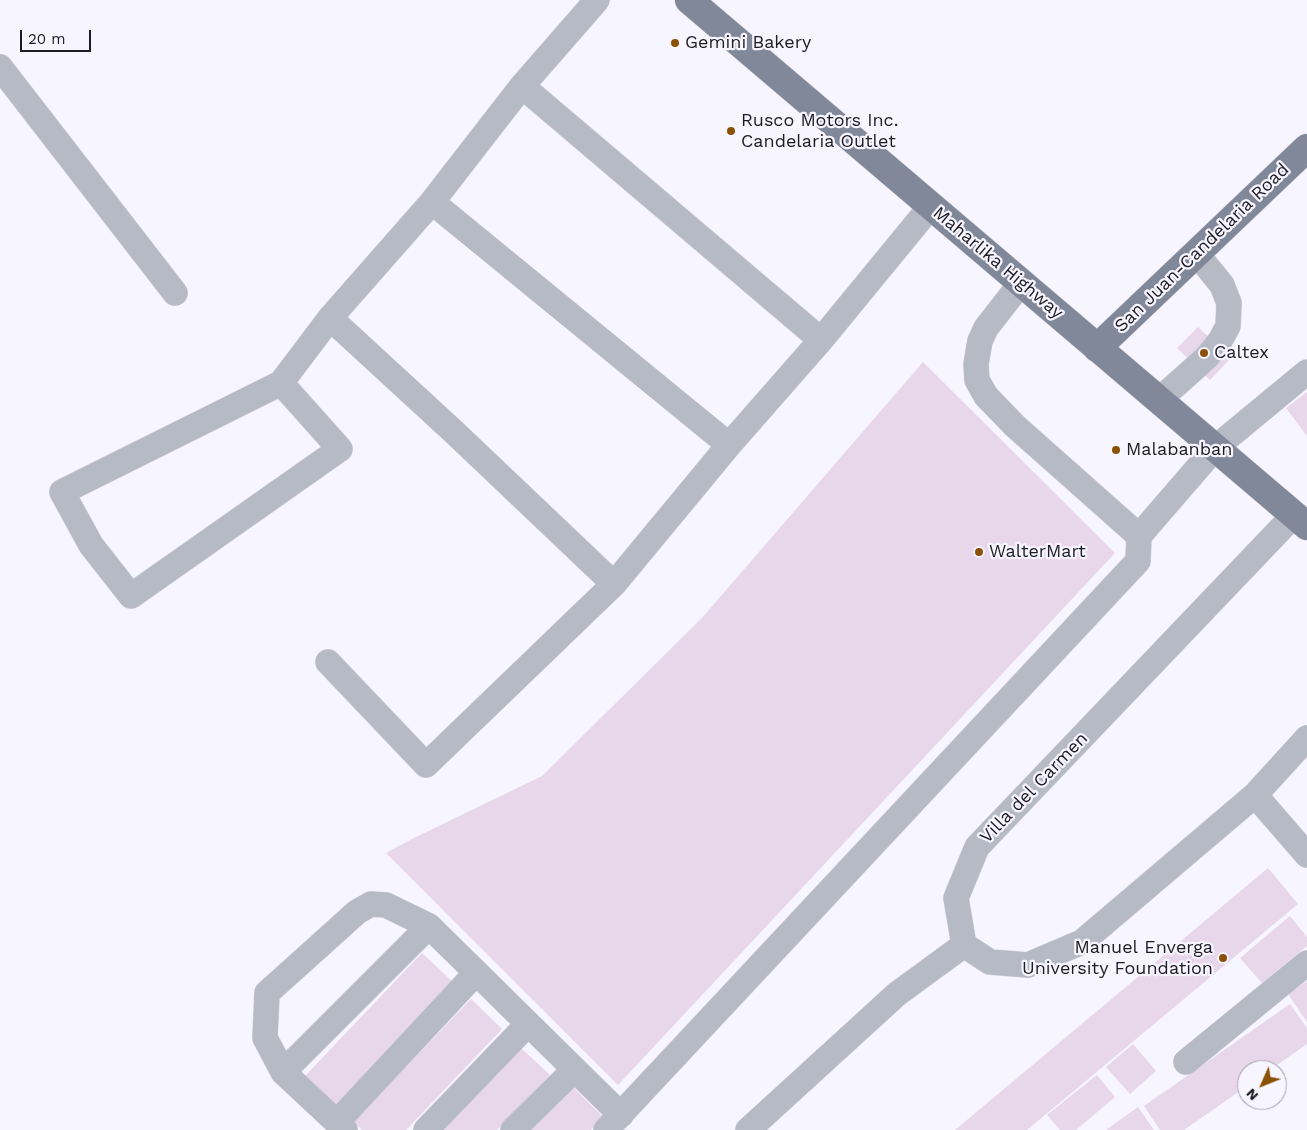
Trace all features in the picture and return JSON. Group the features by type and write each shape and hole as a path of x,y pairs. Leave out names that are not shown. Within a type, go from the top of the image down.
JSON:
{"main road":[{"name":"Maharlika Highway","path":"689,0 1301,520"},
{"name":"San Juan-Candelaria Road","path":"1097,348 1307,148"}],"street":[{"path":"280,383 340,449 131,596 91,546 62,492 280,383 330,318 432,202 522,86 597,0"},
{"path":"0,67 175,293"},
{"path":"522,86 821,340"},
{"path":"432,202 729,446"},
{"path":"328,662 426,765 614,584 729,446 821,340 931,206"},
{"path":"1159,400 1206,358 1220,341 1228,326 1229,303 1222,285 1196,253"},
{"path":"1021,283 986,328 980,340 976,364 977,380 986,396 1015,426 1139,536"},
{"path":"330,318 454,432 614,584"},
{"path":"476,973 341,1126 283,1072 265,1038 267,993 357,912 371,904 386,905 429,926 574,1070 613,1123 1138,561 1139,536 1215,448 1307,372"},
{"name":"Villa del Carmen","path":"964,945 956,898 977,848 1301,520"},
{"path":"748,1130 897,994 964,945 990,962 1028,965 1082,942 1255,795 1307,738"},
{"path":"1255,795 1307,855"},
{"path":"283,1072 429,926"},
{"path":"1186,1062 1307,963"},
{"path":"426,1130 528,1024"},
{"path":"513,1130 574,1070"}],"building":[{"name":"Caltex","path":"1198,327 1231,358 1210,380 1177,348"},
{"path":"923,362 1115,553 618,1085 386,853 542,776 702,618"},
{"path":"1307,392 1307,436 1286,408"},
{"path":"1268,868 1298,904 1027,1130 955,1130"},
{"path":"1290,916 1307,937 1307,946 1262,983 1240,958"},
{"path":"422,953 453,982 336,1106 305,1076"},
{"path":"1307,981 1307,1022 1288,994"},
{"path":"471,999 502,1029 406,1130 362,1130 353,1122"},
{"path":"1290,1004 1307,1028 1307,1044 1284,1060 1237,1060 1237,1093 1184,1130 1160,1130 1144,1106"},
{"path":"1133,1044 1156,1071 1130,1094 1106,1067"},
{"path":"518,1045 550,1075 497,1130 438,1130"},
{"path":"1097,1075 1115,1097 1076,1130 1060,1130 1047,1115"},
{"path":"573,1087 603,1117 591,1130 530,1130"},
{"path":"1138,1107 1154,1130 1106,1130"}],"place":[{"name":"Gemini Bakery","path":"675,43"},
{"name":"Rusco Motors Inc. Candelaria Outlet","path":"731,131"},
{"name":"Caltex","path":"1204,353"},
{"name":"Malabanban","path":"1116,450"},
{"name":"WalterMart","path":"979,552"},
{"name":"Manuel Enverga University Foundation","path":"1223,958"}]}
